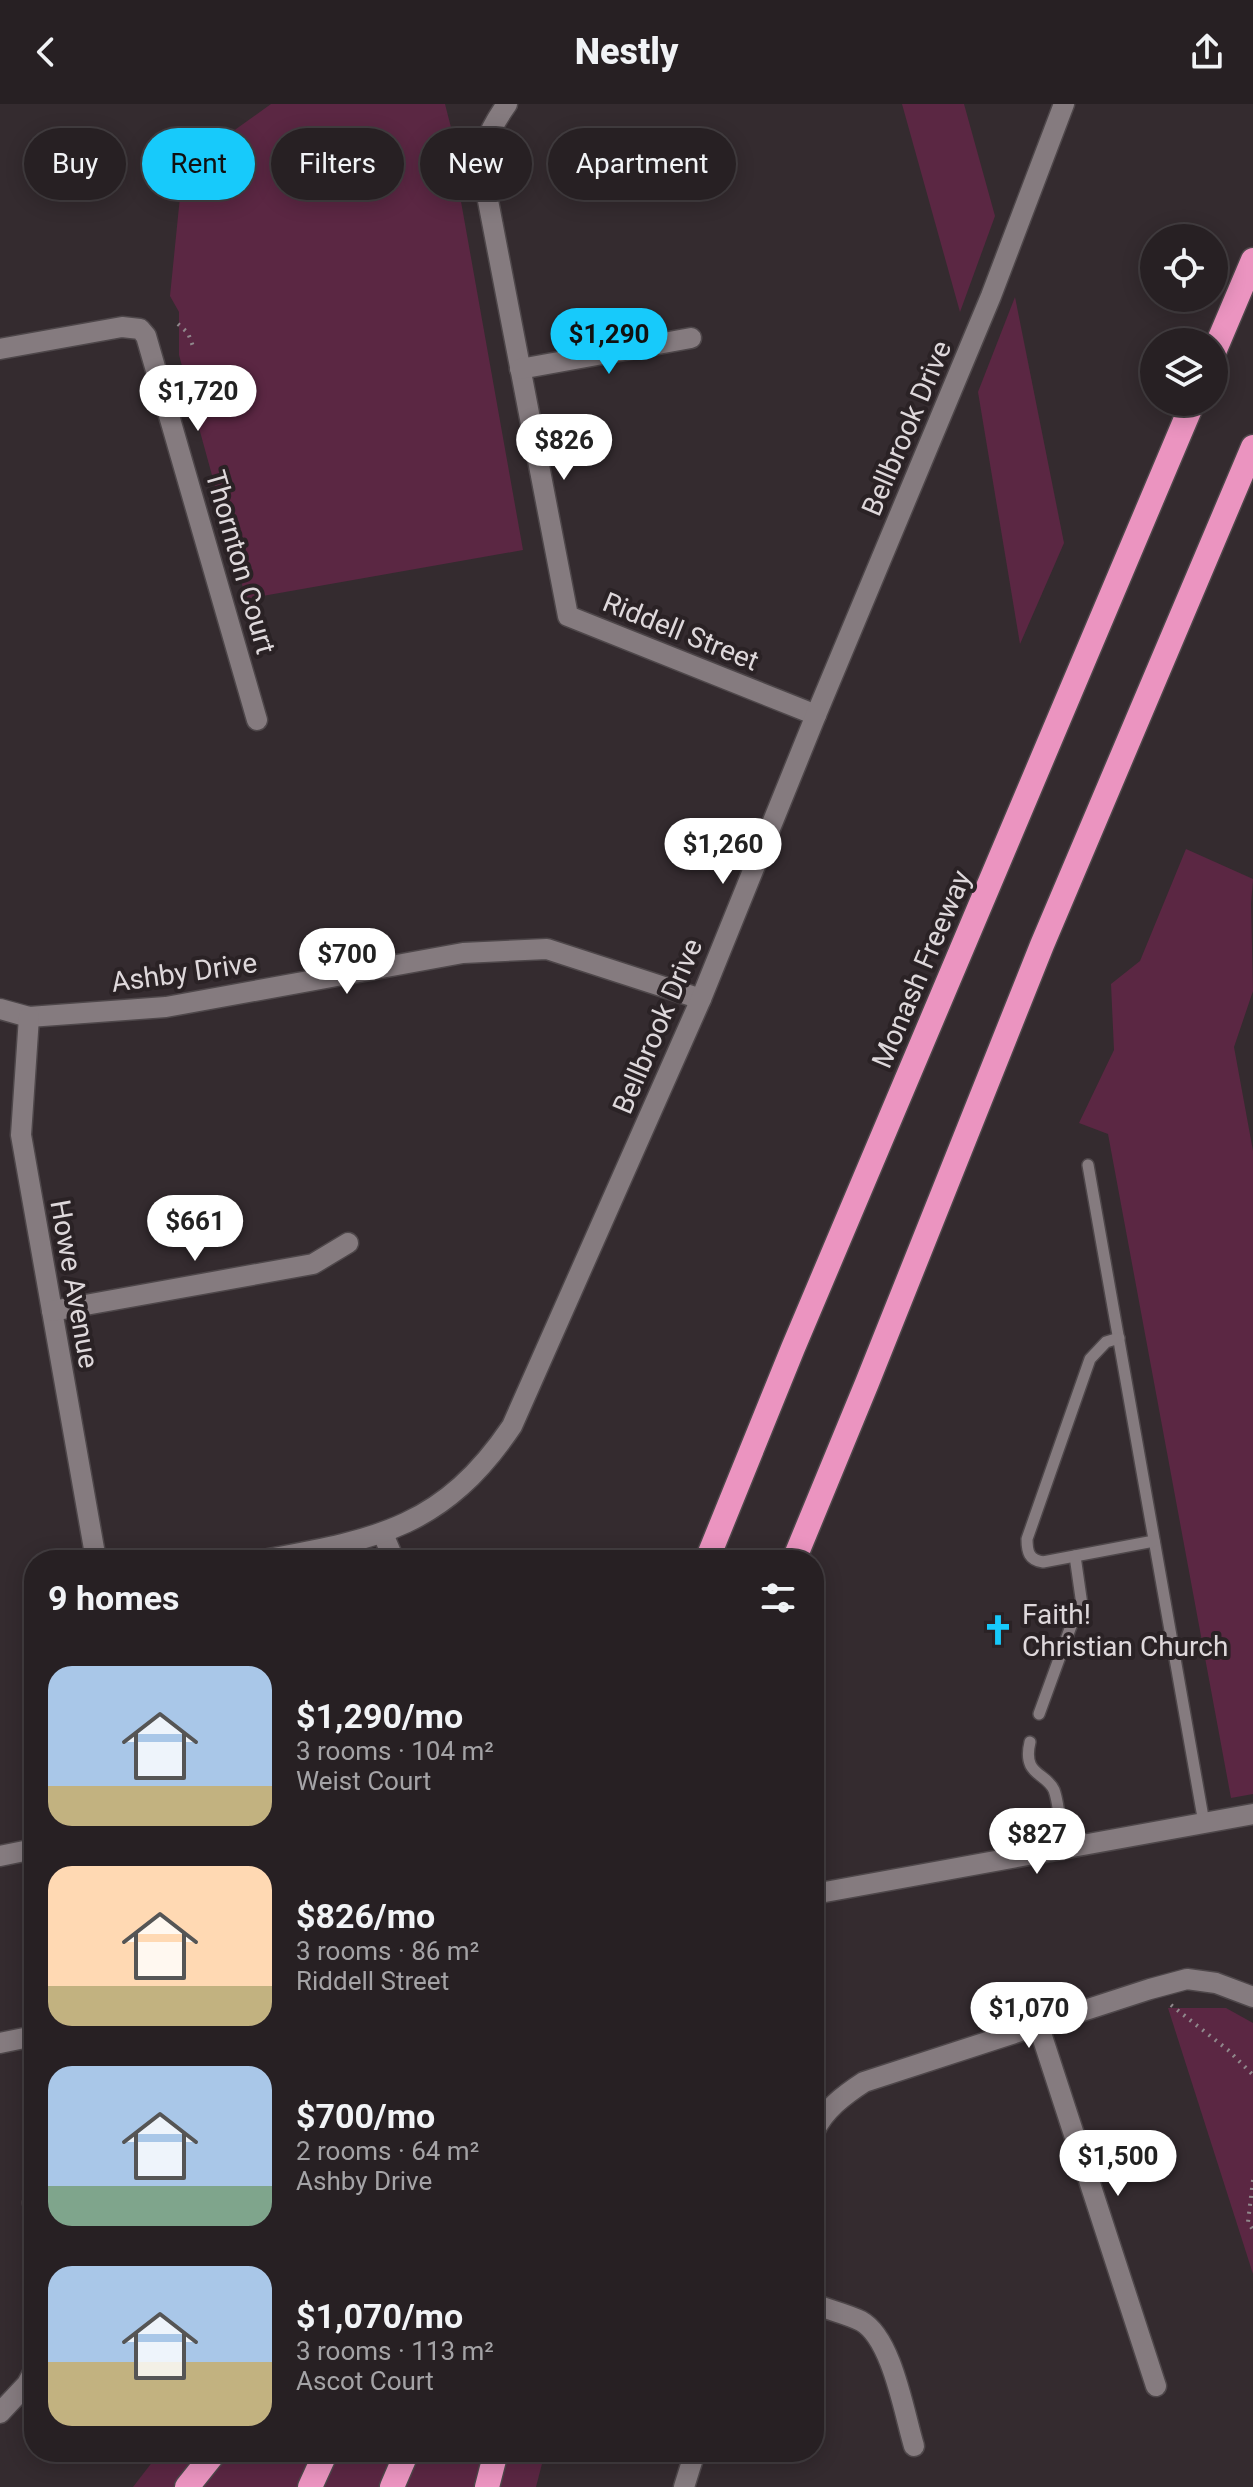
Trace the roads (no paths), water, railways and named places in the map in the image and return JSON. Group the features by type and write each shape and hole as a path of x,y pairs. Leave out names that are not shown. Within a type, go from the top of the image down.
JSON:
{"highway":[{"path":"1224,328 1253,260"},
{"name":"Monash Freeway","path":"711,1550 1187,416"},
{"path":"798,1550 1042,945 1253,447"},
{"path":"187,2487 207,2462"},
{"path":"310,2487 321,2462"},
{"path":"392,2487 403,2462"},
{"path":"487,2487 493,2462"}],"street":[{"name":"Riddell Street","path":"507,104 492,126 483,151 484,173 568,616 816,715"},
{"name":"Bellbrook Drive","path":"317,1550 383,1534 436,1507 472,1478 512,1426 701,999 991,296 1064,104"},
{"name":"Thornton Court","path":"0,349 122,327 140,329 146,336 257,720"},
{"path":"520,369 691,338"},
{"name":"Ashby Drive","path":"0,1009 29,1017 166,1007 463,953 547,949 701,999"},
{"name":"Howe Avenue","path":"29,1017 21,1135 94,1550"},
{"path":"52,1311 313,1264 348,1243"},
{"path":"383,1534 390,1550"},
{"path":"824,1892 1253,1814"},
{"path":"0,1856 24,1851"},
{"path":"824,2115 864,2082 1150,1989 1187,1979 1216,1983 1253,1997"},
{"path":"1038,2024 1156,2386"},
{"path":"0,2043 24,2038"},
{"path":"824,2308 863,2322 879,2338 889,2357 914,2446"},
{"path":"0,2413 24,2387"},
{"path":"684,2487 692,2462"}],"lane":[{"path":"1088,1165 1204,1823"},
{"path":"1119,1338 1106,1342 1090,1359 1027,1539 1030,1556 1035,1561 1043,1562 1154,1541"},
{"path":"1039,1714 1071,1626 1082,1605 1075,1556"},
{"path":"1030,1742 1029,1758 1033,1771 1049,1783 1054,1792 1063,1849"}],"place":[{"name":"Faith! Christian Church","path":"998,1630"}]}
